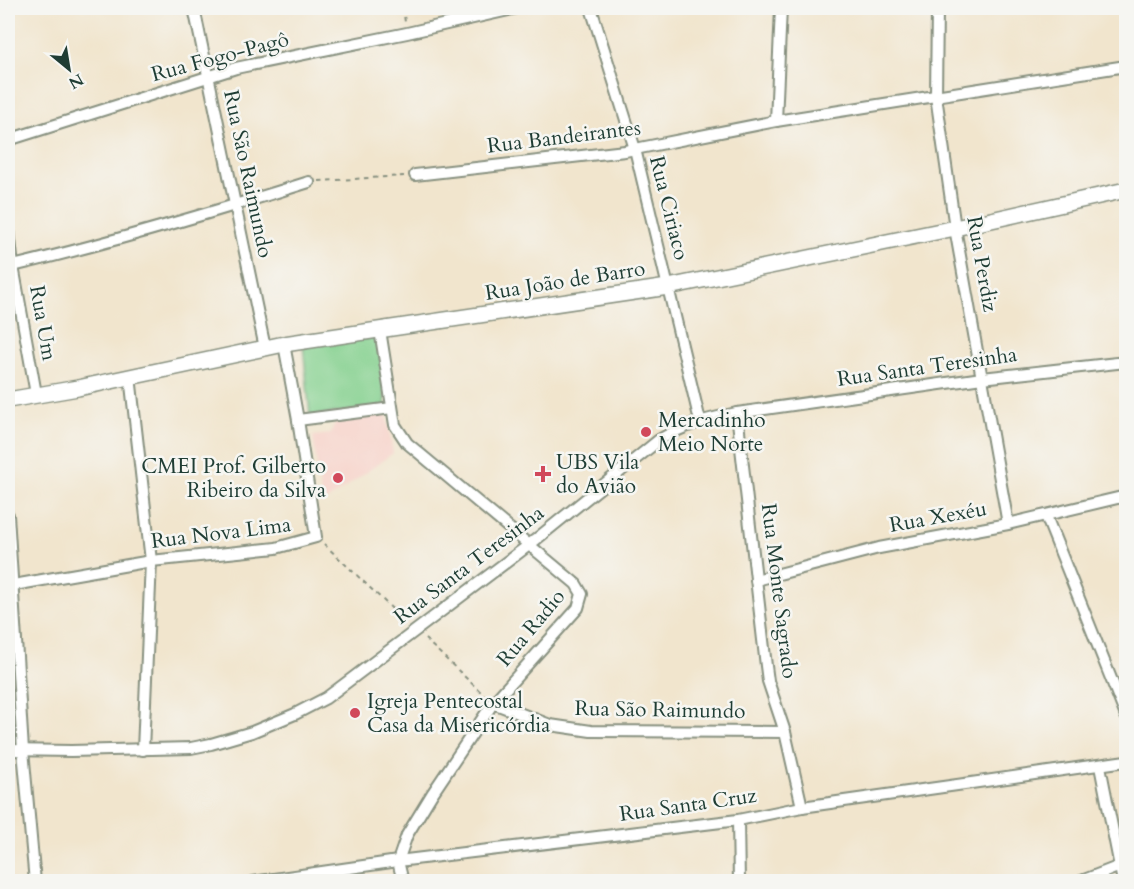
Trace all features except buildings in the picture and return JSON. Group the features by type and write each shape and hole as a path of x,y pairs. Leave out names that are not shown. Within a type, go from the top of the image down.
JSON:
{"street":[{"name":"Rua São Raimundo","path":"194,8 265,348"},
{"name":"Rua Fogo-Pagô","path":"8,140 112,109 207,76 517,8"},
{"name":"Rua Ciriaco","path":"591,8 635,149 700,421"},
{"path":"776,121 781,8"},
{"name":"Rua Perdiz","path":"937,8 936,96 955,228 1008,525"},
{"name":"Rua Bandeirantes","path":"415,175 635,149 776,121 1126,66"},
{"path":"13,266 93,247 309,182"},
{"name":"Rua João de Barro","path":"8,400 78,388 284,344 668,287 1126,190"},
{"name":"Rua Um","path":"8,222 13,266 36,394"},
{"name":"Rua Radio","path":"380,330 395,425 406,443 576,584 581,590 582,599 574,612 493,703 419,814 407,835 398,861"},
{"name":"Rua Nova Lima","path":"10,586 151,561 276,548 316,537 284,344"},
{"name":"Rua Santa Teresinha","path":"8,750 71,752 191,748 252,732 296,714 326,698 415,631 659,440 700,421 982,378 1126,362"},
{"path":"130,376 151,561 143,750"},
{"path":"298,420 392,408"},
{"name":"Rua Monte Sagrado","path":"737,414 768,681 786,732 802,807"},
{"name":"Rua Xexéu","path":"756,580 879,548 1008,525 1126,496"},
{"path":"8,515 10,586 35,882"},
{"path":"1046,516 1126,716"},
{"name":"Rua São Raimundo","path":"493,703 550,725 591,731 786,732"},
{"name":"Rua Santa Cruz","path":"253,882 398,861 738,820 802,807 1126,761"},
{"path":"1100,766 1123,882"},
{"path":"738,820 740,882"},
{"path":"398,861 403,882"},
{"path":"1079,882 1120,866"}],"path":[{"path":"309,182 415,175"},
{"path":"316,537 493,703"}],"shaded area":[{"name":"CMEI Prof. Gilberto Ribeiro da Silva","path":"386,413 393,453 322,504 313,436 331,434 339,417"}],"green space":[{"path":"378,337 386,407 310,416 303,345"}],"place":[{"name":"Mercadinho Meio Norte","path":"646,432"},
{"name":"UBS Vila do Avião","path":"543,474"},
{"name":"CMEI Prof. Gilberto Ribeiro da Silva","path":"338,478"},
{"name":"Igreja Pentecostal Casa da Misericórdia","path":"355,713"}]}
